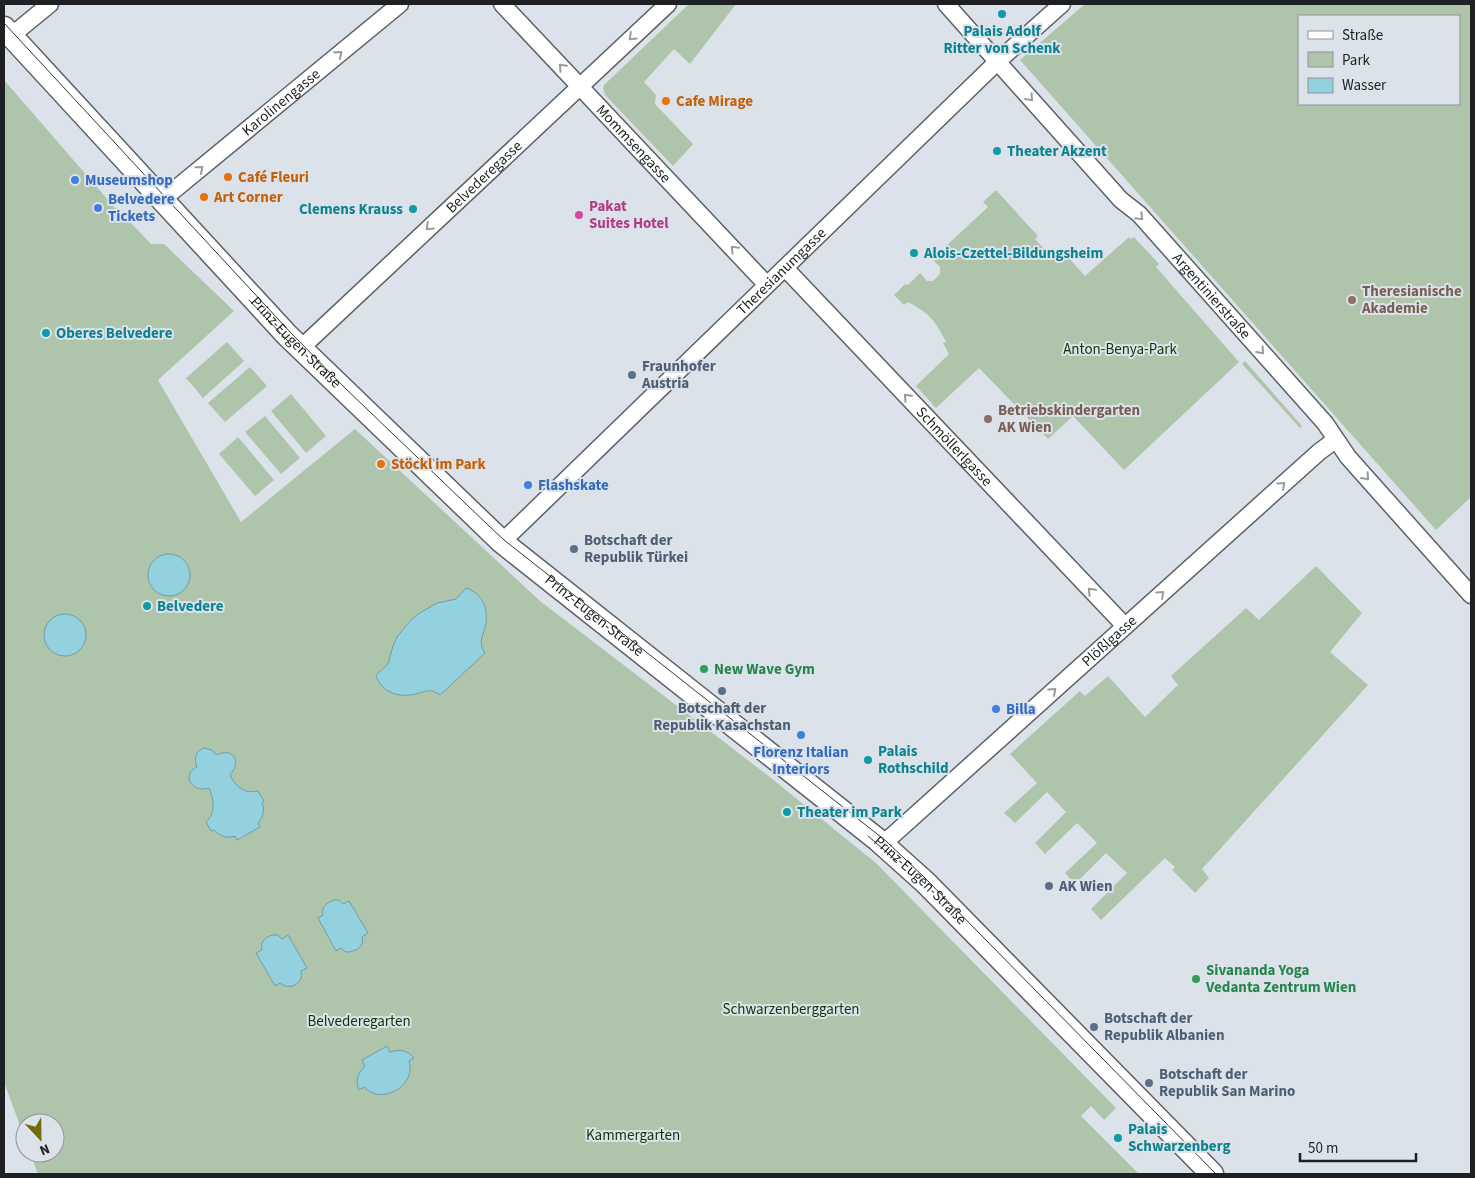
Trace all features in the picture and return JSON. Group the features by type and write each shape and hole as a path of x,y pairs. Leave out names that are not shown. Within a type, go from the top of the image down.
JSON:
{"street":[{"path":"8,32 50,4"},
{"name":"Karolinengasse","path":"162,200 400,4"},
{"name":"Mommsengasse","path":"502,4 767,285"},
{"name":"Belvederegasse","path":"300,349 668,4"},
{"name":"Argentinierstraße","path":"946,4 1121,200 1139,214 1325,423 1348,457 1471,595"},
{"name":"Theresianumgasse","path":"502,542 998,61 1062,4"},
{"name":"Prinz-Eugen-Straße","path":"8,32 300,349 502,542 883,844 926,883 1212,1174"},
{"name":"Schmöllerlgasse","path":"785,268 1125,626"},
{"name":"Plößlgasse","path":"883,844 1319,452 1335,440"}],"green space":[{"path":"689,4 736,4 690,64 674,49 644,82 656,95 655,104 693,144 673,166 605,95 603,88"},
{"name":"Theresianische Akademie","path":"1085,4 1471,4 1471,497 1436,530 1020,60"},
{"path":"4,80 115,208 151,244 164,244 234,311 158,380 241,522 355,429 540,601 766,774 876,863 1116,1108 1104,1120 1091,1106 1081,1116 1139,1174 38,1174 34,1163 65,1163 65,1113 15,1113 4,1082"},
{"name":"Anton-Benya-Park","path":"996,190 1038,236 1035,239 1057,263 1066,255 1085,276 1129,237 1131,239 1134,237 1159,264 1156,267 1239,362 1124,470 1073,416 1048,439 979,368 936,408 916,386 949,354 943,343 946,342 931,318 908,302 904,305 894,295 920,273 927,281 933,281 940,274 940,267 934,261 948,249 946,246 988,207 983,202"},
{"path":"227,342 244,361 203,398 186,378"},
{"path":"1245,361 1302,426 1300,428 1242,364"},
{"path":"250,367 267,386 225,422 208,403"},
{"path":"291,394 326,436 306,453 271,411"},
{"path":"265,416 300,458 281,474 245,432"},
{"path":"238,437 274,480 255,496 219,454"},
{"path":"1316,566 1362,613 1330,652 1368,685 1202,869 1209,878 1195,893 1172,870 1175,867 1165,858 1101,920 1091,909 1127,873 1106,853 1075,884 1065,873 1097,843 1077,823 1045,854 1035,843 1066,812 1047,792 1015,823 1004,813 1037,783 1010,754 1080,691 1085,696 1108,676 1145,717 1178,685 1171,676 1246,608 1259,620"}],"water":[{"path":"173,554 181,557 187,563 190,575 187,587 181,593 165,596 157,593 151,587 148,571 151,563 157,557"},
{"path":"466,588 472,590 480,597 485,607 486,623 481,642 485,653 440,695 429,691 399,695 394,694 381,685 376,675 388,664 397,637 410,621 437,603 456,599"},
{"path":"69,614 77,617 83,623 86,635 83,647 77,653 61,656 53,653 47,647 44,631 47,623 53,617"},
{"path":"204,748 212,750 216,755 222,753 231,754 234,757 235,765 230,775 235,783 241,789 253,792 258,791 264,801 262,802 263,813 258,823 260,827 237,840 235,836 226,837 214,830 211,831 206,822 213,810 209,788 198,788 190,782 190,773 197,767 196,755"},
{"path":"334,900 339,900 343,904 349,901 368,933 362,937 362,944 356,950 346,952 341,948 336,951 318,918 323,915 325,906"},
{"path":"273,935 278,935 282,939 288,935 307,968 301,971 300,979 295,985 288,986 280,983 275,986 256,953 262,950 264,940"},
{"path":"387,1046 390,1052 403,1051 409,1053 414,1058 409,1061 410,1070 408,1078 403,1085 388,1094 371,1092 364,1087 359,1090 358,1077 365,1066 362,1060"}],"tram line":[{"path":"4,23 290,332 345,388 489,526 504,540 886,841 924,877 1216,1174"},
{"path":"249,300 289,342"},
{"path":"868,836 897,861"}],"place":[{"name":"Palais Adolf Ritter von Schenk","path":"1002,14"},
{"name":"Cafe Mirage","path":"666,101"},
{"name":"Theater Akzent","path":"997,151"},
{"name":"Café Fleuri","path":"228,177"},
{"name":"Museumshop","path":"75,180"},
{"name":"Art Corner","path":"204,197"},
{"name":"Belvedere Tickets","path":"98,208"},
{"name":"Clemens Krauss","path":"413,209"},
{"name":"Pakat Suites Hotel","path":"579,215"},
{"name":"Alois-Czettel-Bildungsheim","path":"914,253"},
{"name":"Theresianische Akademie","path":"1352,300"},
{"name":"Oberes Belvedere","path":"46,333"},
{"name":"Fraunhofer Austria","path":"632,375"},
{"name":"Betriebskindergarten AK Wien","path":"988,419"},
{"name":"Stöckl im Park","path":"381,464"},
{"name":"Flashskate","path":"528,485"},
{"name":"Botschaft der Republik Türkei","path":"574,549"},
{"name":"Belvedere","path":"147,606"},
{"name":"New Wave Gym","path":"704,669"},
{"name":"Botschaft der Republik Kasachstan","path":"722,691"},
{"name":"Billa","path":"996,709"},
{"name":"Florenz Italian Interiors","path":"801,735"},
{"name":"Palais Rothschild","path":"868,760"},
{"name":"Theater im Park","path":"787,812"},
{"name":"AK Wien","path":"1049,886"},
{"name":"Sivananda Yoga Vedanta Zentrum Wien","path":"1196,979"},
{"name":"Botschaft der Republik Albanien","path":"1094,1027"},
{"name":"Botschaft der Republik San Marino","path":"1149,1083"},
{"name":"Palais Schwarzenberg","path":"1118,1138"}],"park label":[{"name":"Schwarzenberggarten","path":"791,1009"},
{"name":"Belvederegarten","path":"359,1021"},
{"name":"Kammergarten","path":"633,1135"}]}
